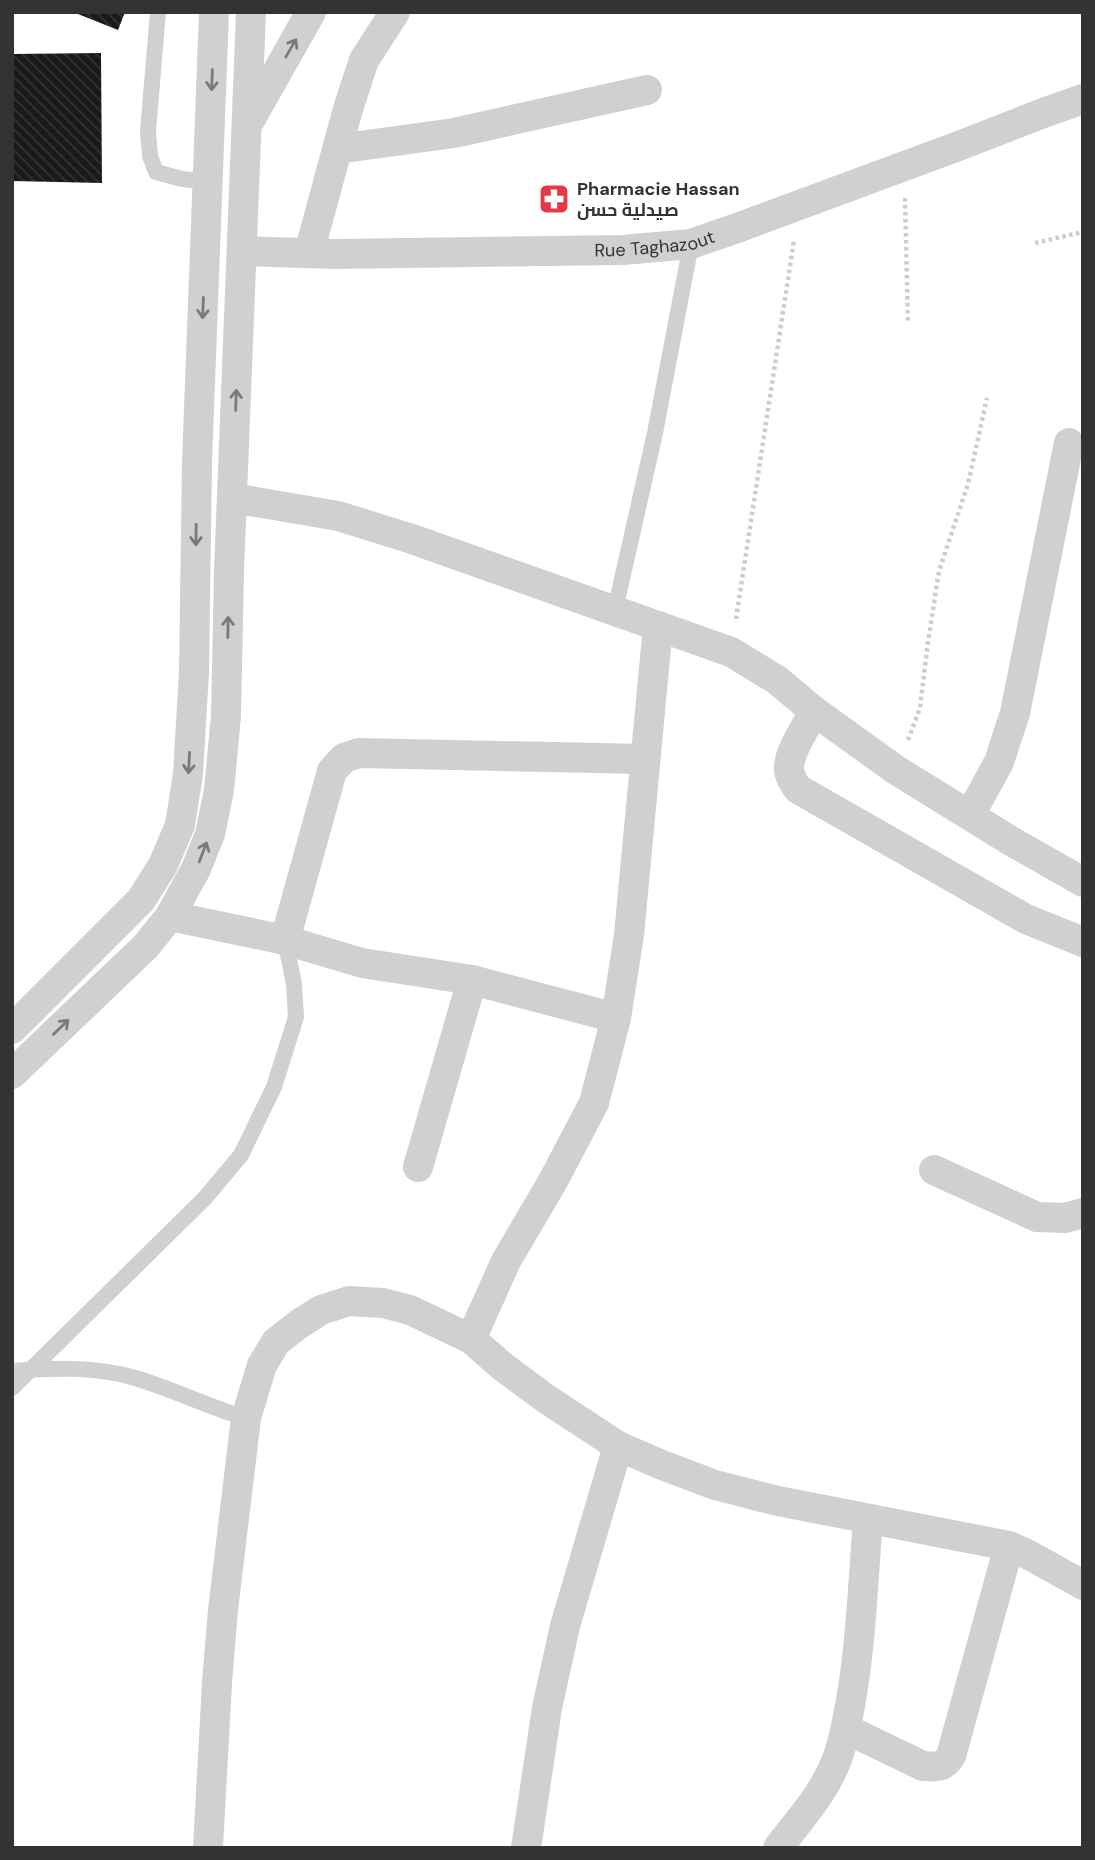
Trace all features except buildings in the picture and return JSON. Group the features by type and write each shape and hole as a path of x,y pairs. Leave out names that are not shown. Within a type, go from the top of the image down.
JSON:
{"street":[{"path":"12,1029 141,900 163,865 180,825 188,774 194,672 197,462 214,12"},
{"path":"12,1074 146,946 170,916 196,869 210,834 219,790 226,716 229,571 251,12"},
{"path":"246,126 311,12"},
{"path":"309,253 364,60 395,12"},
{"path":"337,149 454,133 647,90"},
{"name":"Rue Taghazout","path":"242,251 309,253 623,250 691,244 1083,99"},
{"path":"970,816 999,762 1015,713 1076,446"},
{"path":"233,499 338,516 412,539 731,652 776,680 896,770 1083,882"},
{"path":"471,1339 506,1261 554,1181 594,1103 616,1018 629,935 658,626"},
{"path":"814,711 793,751 789,768 798,789 1027,919 1083,942"},
{"path":"285,940 332,771 344,758 359,753 645,759"},
{"path":"170,916 285,940 362,963 472,980 616,1018"},
{"path":"418,1167 472,980"},
{"path":"934,1170 1037,1217 1065,1218 1083,1213"},
{"path":"208,1848 223,1610 246,1418 262,1364 276,1342 321,1310 349,1301 383,1303 410,1310 471,1339 544,1398 618,1446 662,1465 715,1485 778,1501 1009,1546 1083,1586"},
{"path":"526,1848 547,1709 565,1626 618,1446"},
{"path":"778,1848 817,1799 836,1762 846,1728 854,1686 868,1519"},
{"path":"846,1728 923,1766 936,1767 946,1763 951,1756 1009,1546"}],"lane":[{"path":"158,12 148,131 150,156 156,172 208,182"},
{"path":"615,610 655,433 691,244"},
{"path":"12,1388 205,1198 241,1155 274,1087 296,1017 294,984 285,940"},
{"path":"12,1371 93,1369 135,1378 246,1418"}],"path":[{"path":"904,166 908,324"},
{"path":"731,652 800,205"},
{"path":"1035,243 1083,232"},
{"path":"896,770 920,708 939,571 968,484 987,398"}],"place":[{"name":"Pharmacie Hassan صيدلية حسن","path":"554,199"}]}
